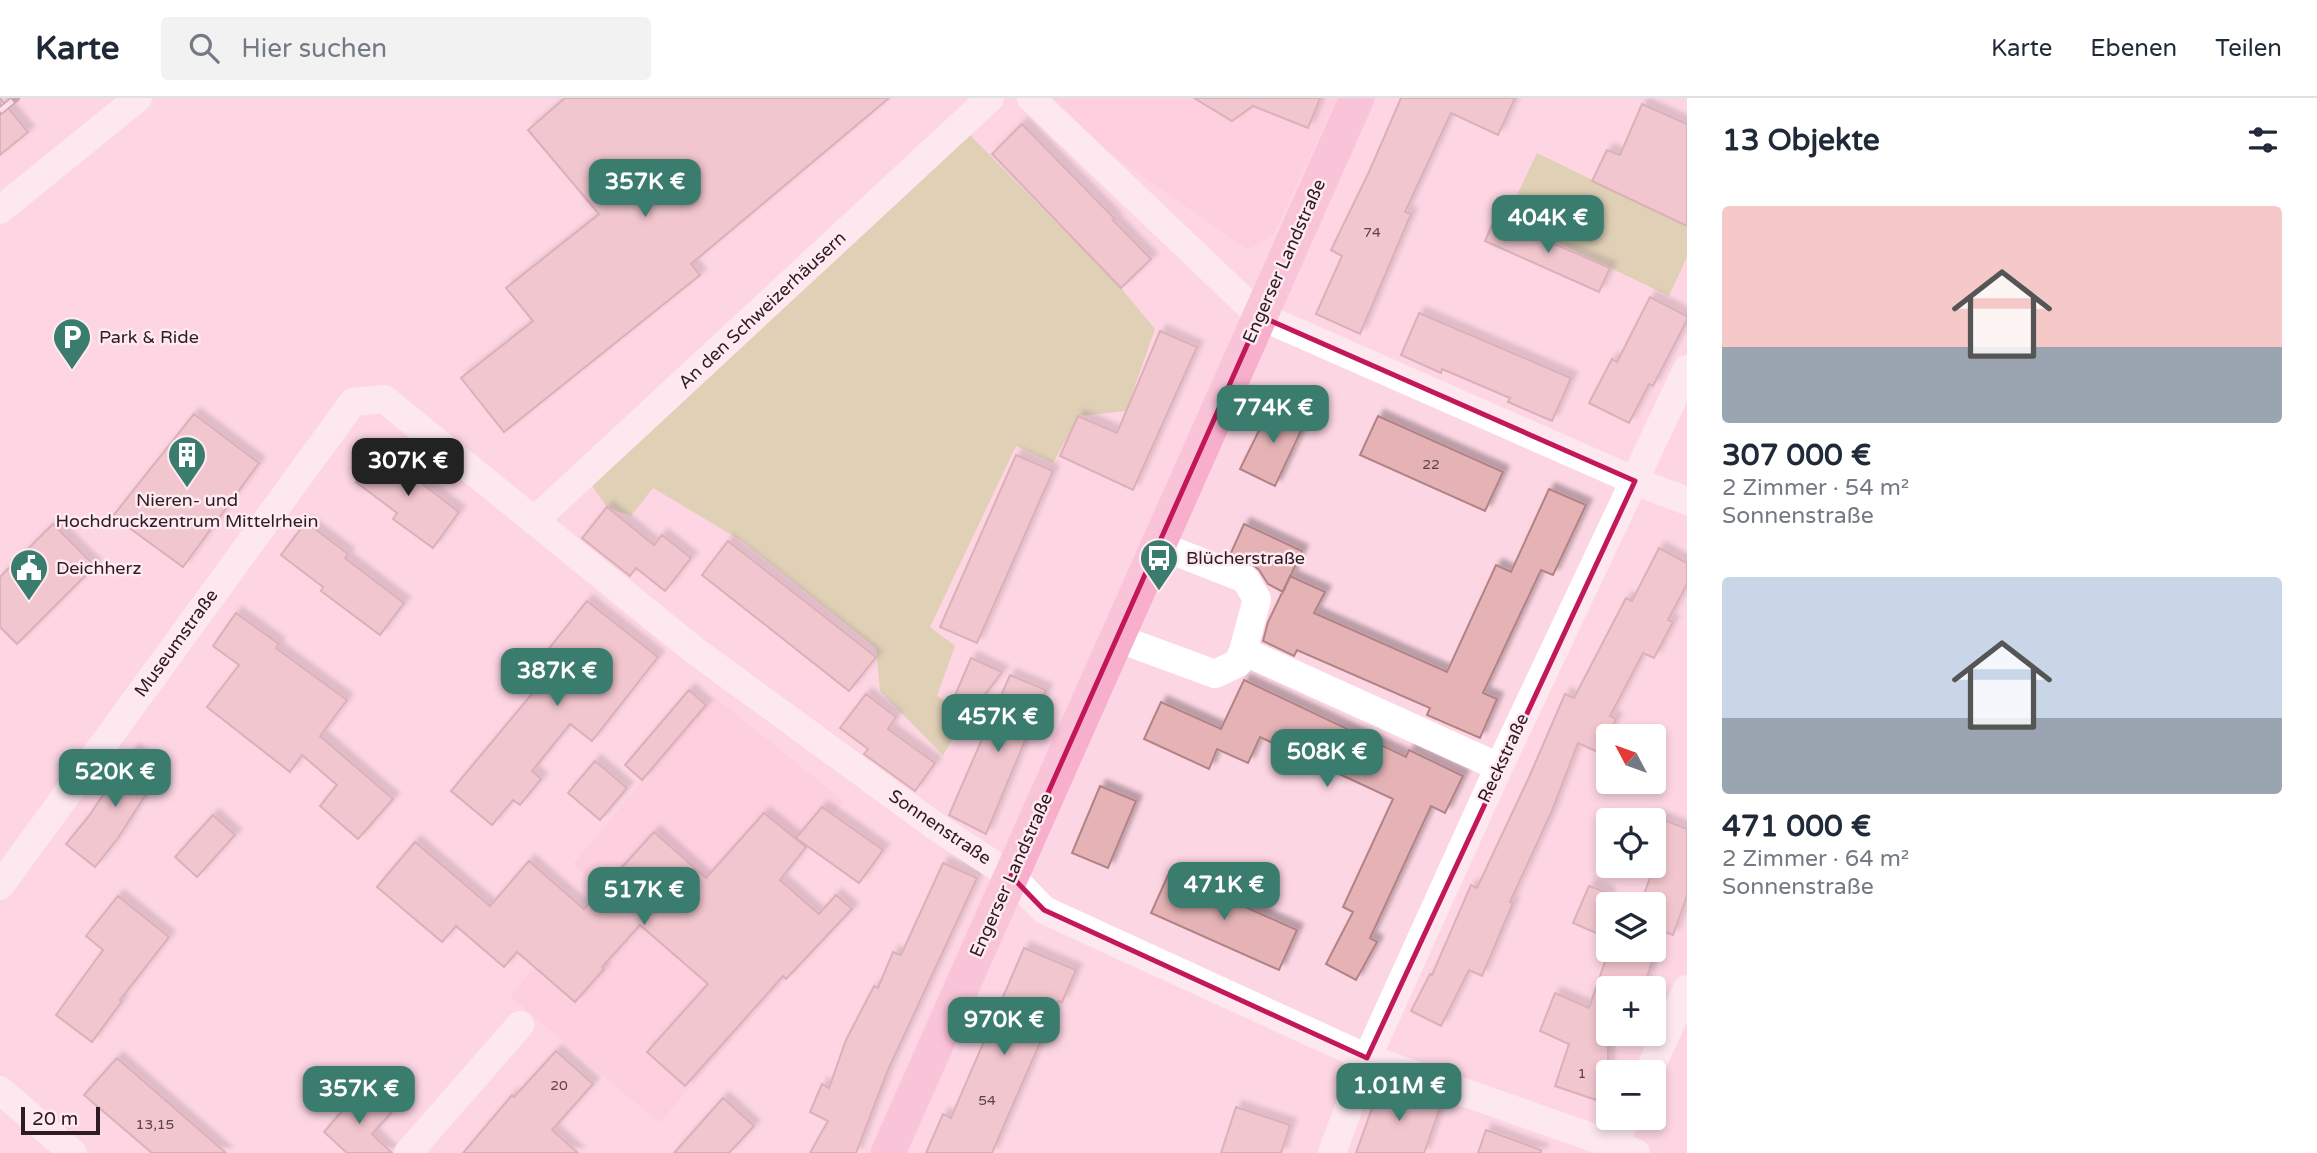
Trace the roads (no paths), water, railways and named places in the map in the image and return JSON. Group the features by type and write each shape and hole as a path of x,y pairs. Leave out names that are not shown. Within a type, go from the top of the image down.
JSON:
{"main road":[{"name":"Engerser Landstraße","path":"888,1153 1357,98"}],"street":[{"path":"0,210 138,98"},
{"name":"An den Schweizerhäusern","path":"534,521 990,98"},
{"path":"1031,98 1260,316 1635,481 1687,501"},
{"name":"Reckstraße","path":"1332,1153 1367,1058 1499,767 1687,369"},
{"name":"Sonnenstraße","path":"353,401 383,399 704,657 935,826 1011,876 1044,909 1367,1058 1625,1149"},
{"name":"Museumstraße","path":"0,886 353,401"},
{"path":"1117,638 1215,674 1238,663 1257,599 1245,579 1158,545"},
{"path":"1243,650 1499,767"},
{"path":"1654,1060 1687,989"},
{"path":"408,1153 520,1025"},
{"path":"0,1090 73,1153"},
{"path":"1625,1149 1626,1130"}],"railway":[{"path":"0,111 16,98"}],"place":[{"name":"Park & Ride","path":"72,371"},
{"name":"Nieren- und Hochdruckzentrum Mittelrhein","path":"187,489"},
{"name":"Blücherstraße","path":"1159,592"},
{"name":"Deichherz","path":"29,602"}]}
